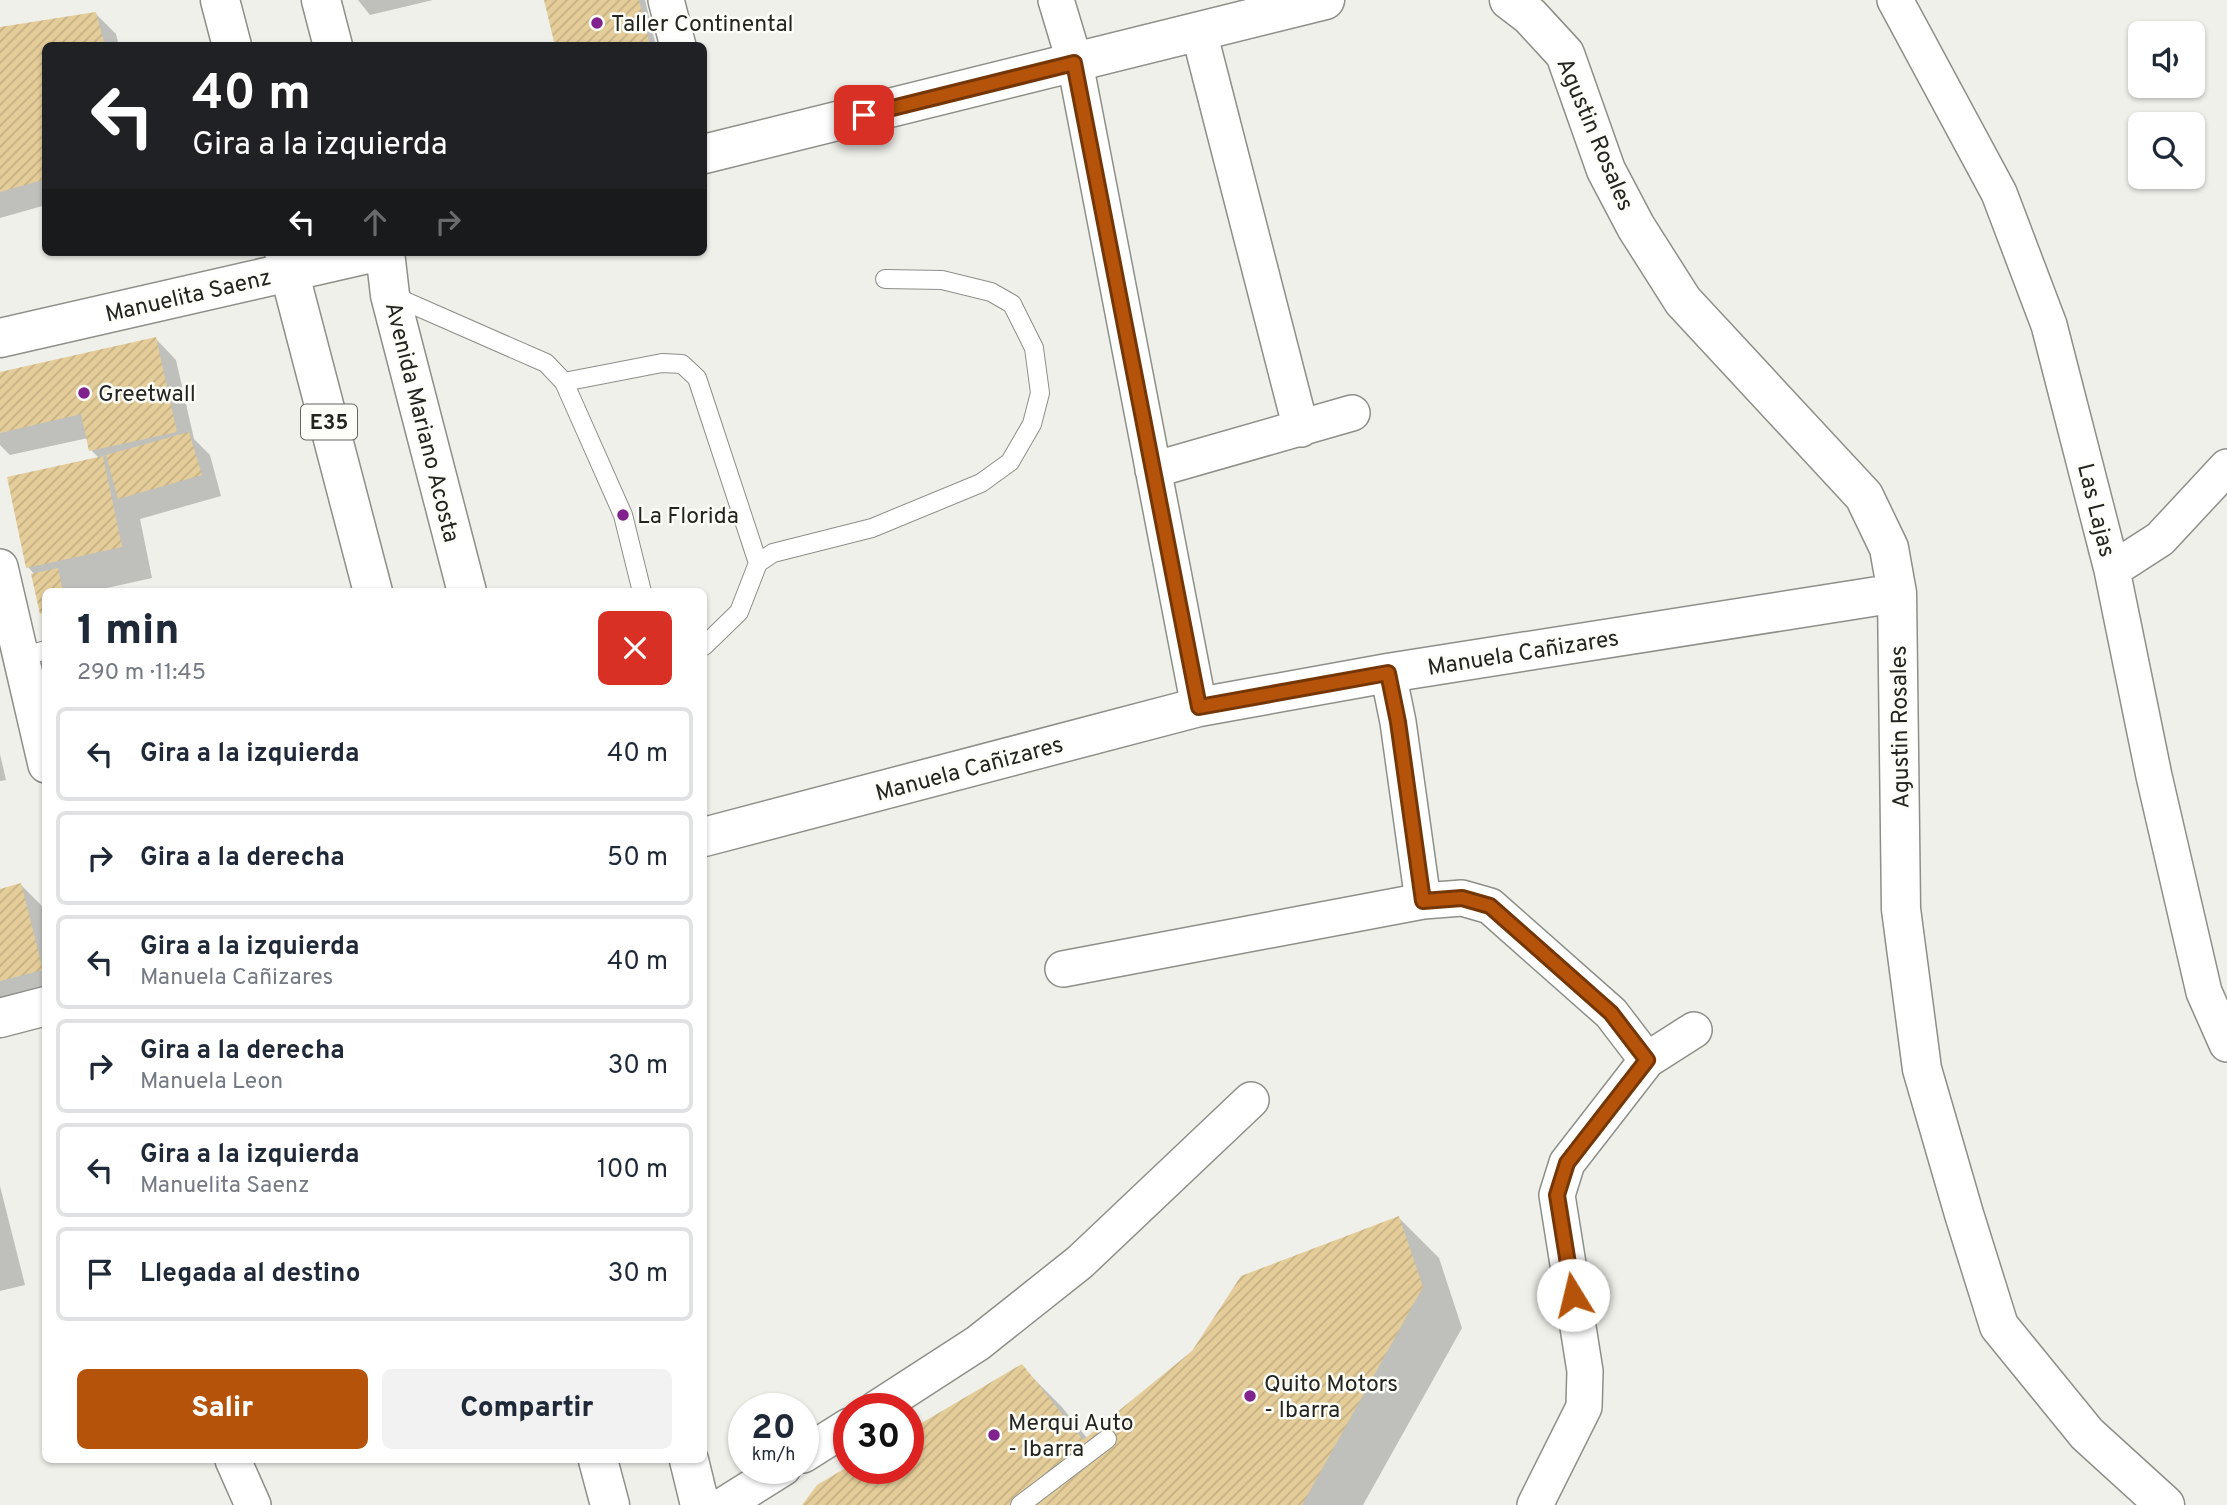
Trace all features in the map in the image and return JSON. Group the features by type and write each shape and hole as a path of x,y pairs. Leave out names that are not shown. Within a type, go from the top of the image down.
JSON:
{"main road":[{"path":"220,0 231,42"},
{"path":"321,0 332,42"},
{"path":"707,149 1074,63 1325,0"},
{"name":"Agustin Rosales","path":"1509,0 1530,16 1564,54 1606,170 1636,227 1683,301 1864,496 1889,548 1897,593 1900,909 1922,1069 1998,1326 2087,1434 2165,1505"},
{"name":"Manuelita Saenz","path":"0,338 286,262 340,256"},
{"name":"Avenida Mariano Acosta","path":"385,256 390,295 466,588"},
{"name":"E35","path":"286,262 372,588"},
{"name":"Manuela Cañizares","path":"707,836 1199,707 1388,673 1897,593"},
{"path":"0,1018 42,1007"},
{"path":"599,1463 610,1505"},
{"path":"690,1463 700,1505"}],"street":[{"path":"666,0 677,42"},
{"path":"1056,0 1074,63 1199,707"},
{"name":"Las Lajas","path":"1895,0 2004,205 2049,325 2112,570 2154,776 2204,992 2227,1044"},
{"path":"1199,32 1301,429"},
{"path":"1153,470 1352,413"},
{"path":"2112,570 2160,539 2227,467"},
{"path":"0,567 33,654 42,731"},
{"path":"1388,673 1398,722 1423,901"},
{"path":"1063,969 1423,901 1462,898 1490,906 1611,1013 1647,1060"},
{"path":"1535,1505 1584,1407 1585,1371 1557,1195 1567,1163 1647,1060 1695,1031"},
{"path":"901,1393 978,1343 1080,1262 1251,1100"},
{"path":"234,1463 253,1505"},
{"path":"724,1505 757,1484"}],"lane":[{"path":"707,643 739,612 758,563 772,553 872,528 981,483 1010,462 1032,424 1040,393 1034,348 1012,304 991,292 942,280 885,279"},
{"path":"390,295 546,363 564,382 623,515 641,588"},
{"path":"564,382 662,363 682,364 697,378 758,563"},
{"path":"1020,1505 1107,1439"}],"building":[{"name":"Taller Continental","path":"544,0 639,0 649,42 554,42"},
{"path":"96,12 104,42 42,42 42,180 0,192 0,27"},
{"name":"Greetwall","path":"156,337 177,432 89,451 81,414 0,433 0,372"},
{"path":"189,432 202,475 118,499 106,455"},
{"path":"103,456 122,547 26,568 7,477"},
{"path":"58,568 62,588 42,588 42,614 40,614 31,574"},
{"path":"21,883 42,970 0,981 0,889"},
{"name":"Quito Motors - Ibarra","path":"1399,1216 1423,1287 1302,1505 802,1505 817,1485 833,1476 833,1484 924,1484 924,1422 1022,1364 1083,1440 1192,1351 1241,1276"}],"place":[{"name":"Taller Continental","path":"597,23"},
{"name":"Greetwall","path":"84,393"},
{"name":"La Florida","path":"623,515"},
{"name":"Quito Motors - Ibarra","path":"1250,1396"},
{"name":"Merqui Auto - Ibarra","path":"994,1435"}],"route":[{"path":"864,115 1074,63 1199,707 1388,673 1398,722 1423,901 1462,898 1490,906 1611,1013 1647,1060 1567,1163 1557,1195 1573,1295"}]}
